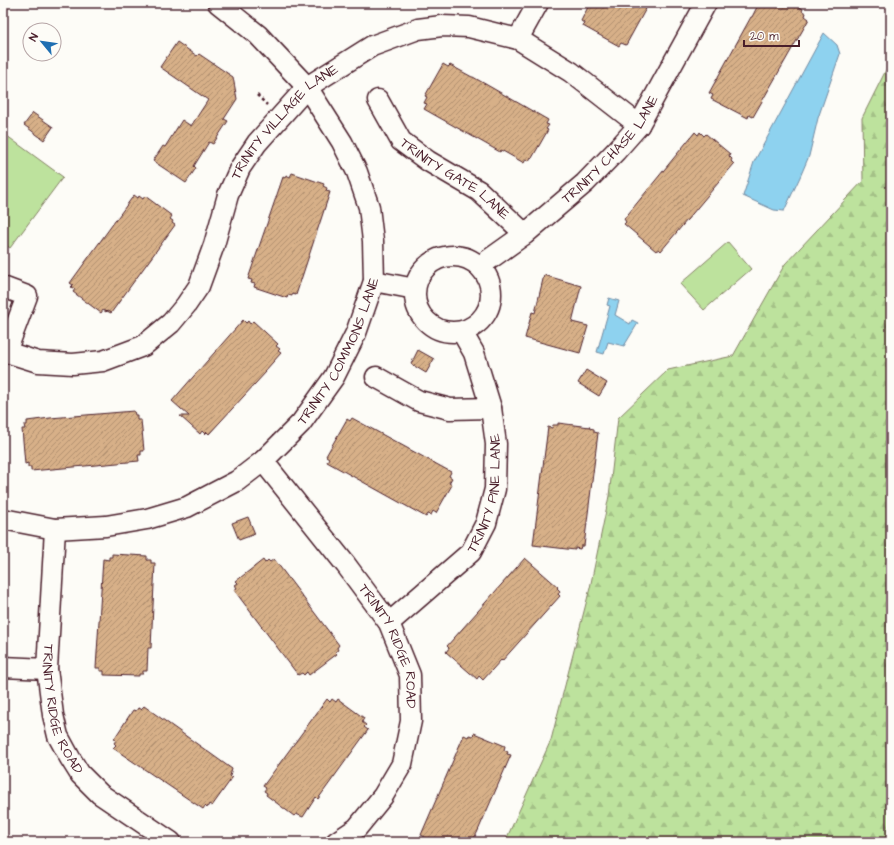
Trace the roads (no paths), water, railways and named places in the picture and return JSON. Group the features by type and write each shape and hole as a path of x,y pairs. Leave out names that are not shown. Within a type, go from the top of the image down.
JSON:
{"street":[{"name":"TRINITY COMMONS LANE","path":"3,519 55,529 106,526 147,519 186,508 237,481 263,461 301,423 334,377 356,333 374,281 373,241 369,207 357,172 342,142 307,88 258,35 218,3"},
{"path":"518,39 538,3"},
{"name":"TRINITY CHASE LANE","path":"480,266 525,234 584,184 639,125 706,3"},
{"name":"TRINITY VILLAGE LANE","path":"5,352 38,362 73,364 103,361 143,346 171,324 199,286 214,245 228,195 240,168 257,143 307,88 372,46 418,29 442,26 469,27 518,39 571,72 639,125"},
{"name":"TRINITY GATE LANE","path":"378,100 402,141 428,161 479,191 525,234"},
{"path":"446,256 459,256 480,266 487,276 491,287 491,299 488,310 482,320 473,328 462,332 449,333 438,330 427,323 415,302 415,289 418,278 425,268 435,260 446,256"},
{"path":"374,281 415,289"},
{"path":"3,287 27,296 5,352"},
{"name":"TRINITY PINE LANE","path":"388,623 471,552 486,523 496,488 496,444 491,408 474,353 462,332"},
{"path":"376,377 419,401 450,409 491,408"},
{"name":"TRINITY RIDGE ROAD","path":"263,461 346,565 388,623 410,675 412,721 402,764 383,796 357,828 336,842"},
{"name":"TRINITY RIDGE ROAD","path":"55,529 47,669 53,715 58,736 80,774 100,794 171,842"},
{"path":"3,668 47,669"}],"water":[{"path":"824,33 837,45 840,54 818,118 809,156 784,211 774,210 743,196 754,162"},
{"path":"609,298 619,301 615,315 630,324 632,320 638,323 624,346 608,342 604,354 597,352 610,306 607,305"}]}
